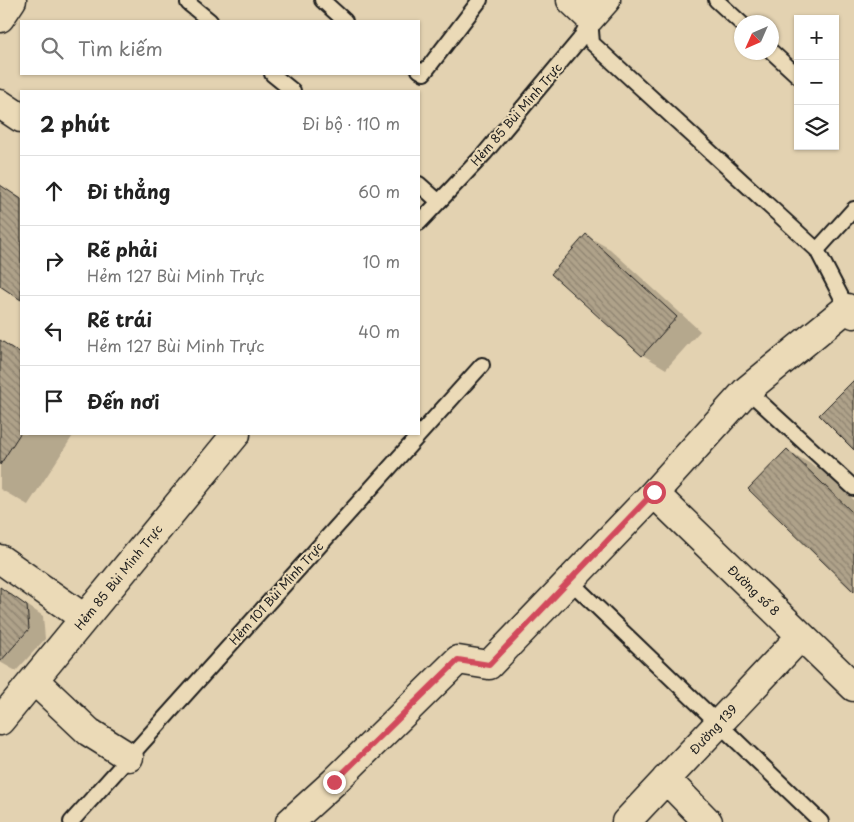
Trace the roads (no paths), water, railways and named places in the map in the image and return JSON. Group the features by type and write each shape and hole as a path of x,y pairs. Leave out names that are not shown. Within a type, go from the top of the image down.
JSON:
{"street":[{"path":"0,18 12,0"},
{"path":"0,104 20,117"},
{"path":"290,822 334,782 458,660 489,665 654,492 747,390 851,311"},
{"name":"Hẻm 85 Bùi Minh Trực","path":"0,721 235,435"},
{"name":"Đường số 8","path":"654,492 854,687"},
{"path":"0,559 84,618"},
{"name":"Đường 139","path":"626,822 801,636"},
{"path":"34,680 89,732 129,757"},
{"path":"666,779 708,822"}],"lane":[{"path":"322,0 344,20"},
{"path":"420,71 424,73 480,0"},
{"path":"716,0 734,17"},
{"path":"188,3 209,20"},
{"path":"589,6 592,43 817,250 851,311"},
{"name":"Hẻm 85 Bùi Minh Trực","path":"420,221 485,153 580,39 589,6"},
{"path":"779,58 794,72"},
{"path":"273,75 292,90"},
{"path":"420,185 438,201"},
{"path":"817,250 854,209"},
{"name":"Hẻm 101 Bùi Minh Trực","path":"420,434 482,365"},
{"path":"747,390 854,488"},
{"name":"Hẻm 101 Bùi Minh Trực","path":"71,822 419,435"},
{"path":"570,581 821,822"}]}
